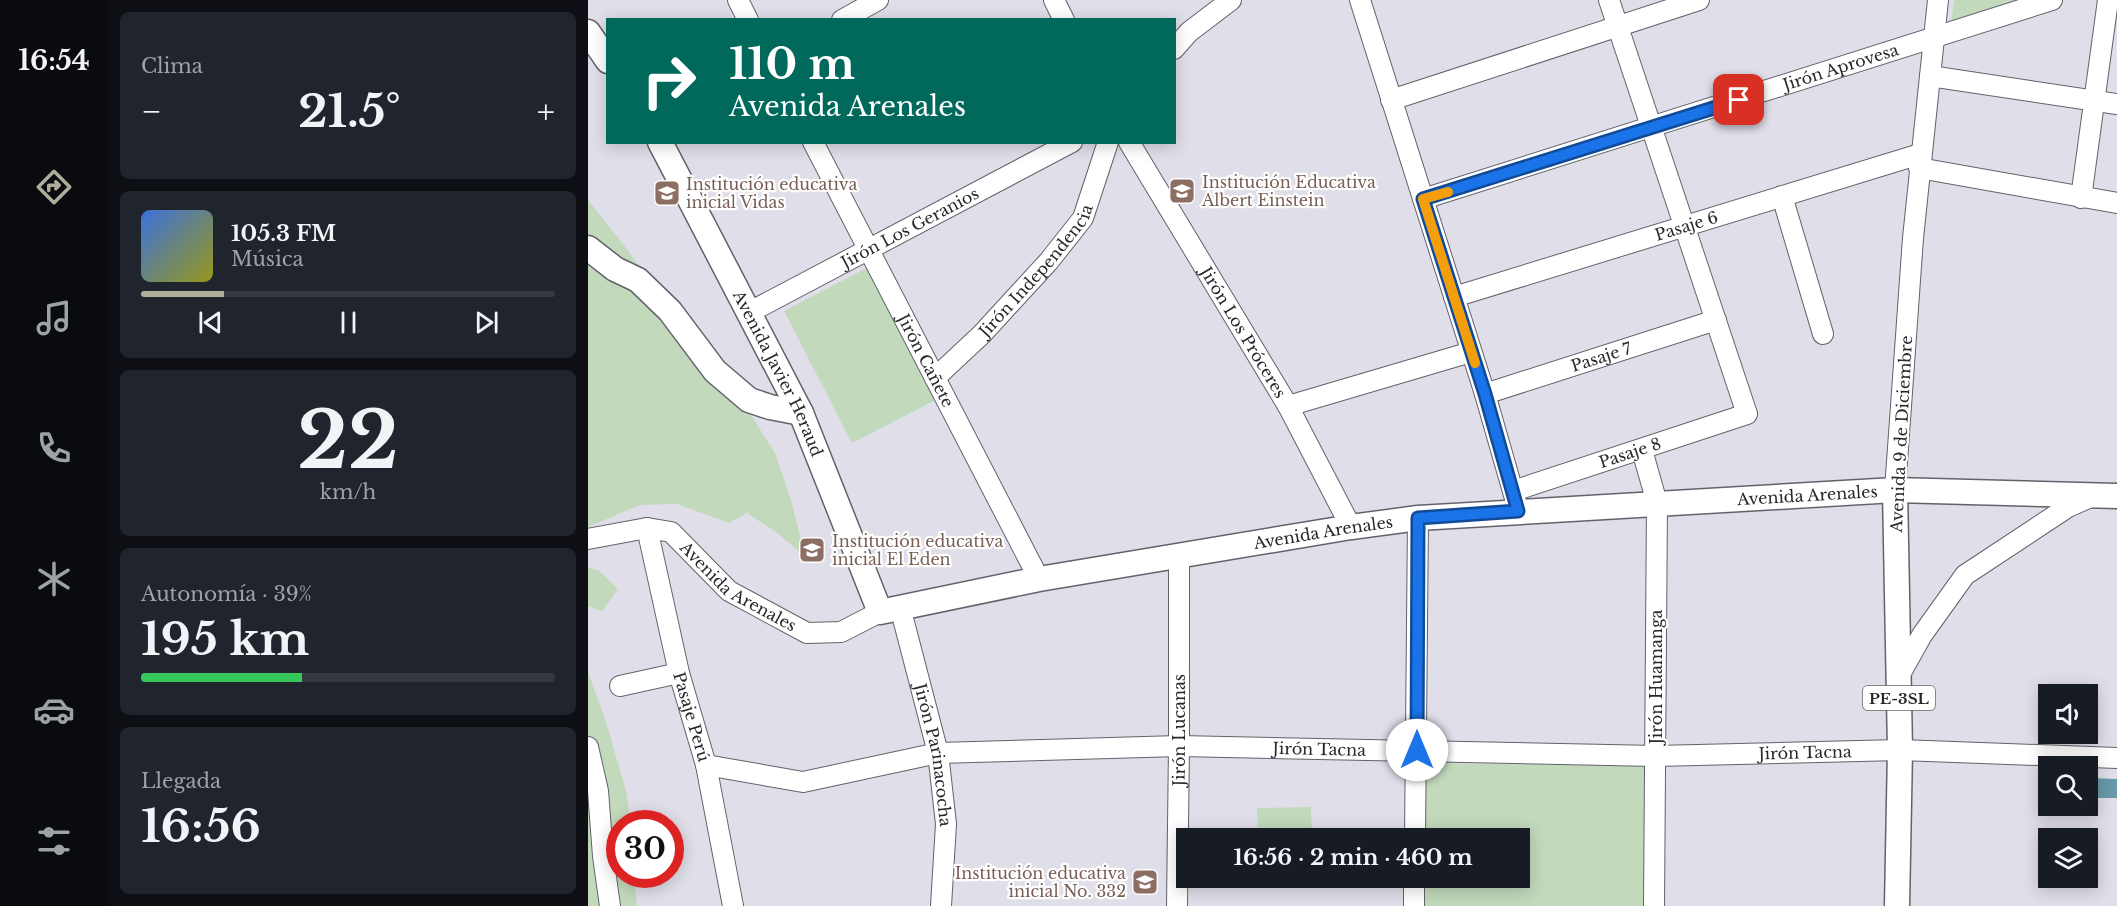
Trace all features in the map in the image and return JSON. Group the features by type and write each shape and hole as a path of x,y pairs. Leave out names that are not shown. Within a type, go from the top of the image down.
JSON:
{"main road":[{"path":"588,32 606,57"},
{"name":"Avenida Javier Heraud","path":"661,144 801,413 890,609"},
{"path":"588,248 615,269 638,280 670,311 715,371 749,400 801,413"},
{"name":"Avenida Arenales","path":"890,609 1039,579 1515,501 1657,503 1895,490 2107,495"},
{"name":"Avenida 9 de Diciembre","path":"1895,490 1900,750 1898,906"}],"street":[{"path":"738,0 747,18"},
{"path":"846,18 878,0"},
{"path":"1054,0 1063,18"},
{"path":"1176,47 1189,32 1231,0"},
{"path":"1610,0 1716,320"},
{"path":"1391,100 1699,0"},
{"name":"Avenida 9 de Diciembre","path":"1895,490 1912,249 1938,0"},
{"name":"Jirón Aprovesa","path":"1423,199 2052,0"},
{"path":"2081,198 2108,0"},
{"path":"1366,1 1391,100 1485,394 1515,501"},
{"path":"1930,76 2117,104"},
{"name":"Jirón Cañete","path":"814,144 1039,579"},
{"name":"Jirón Los Geranios","path":"748,313 1068,144"},
{"name":"Jirón Independencia","path":"935,378 990,326 1049,261 1083,218 1107,144"},
{"name":"Jirón Los Próceres","path":"1130,144 1288,406 1351,527"},
{"path":"1920,161 2081,198 2117,203"},
{"name":"Pasaje 6","path":"1454,297 1782,196 1920,161"},
{"path":"1782,196 1823,334"},
{"name":"Pasaje 7","path":"1485,394 1716,320"},
{"name":"Pasaje 8","path":"1515,501 1642,450 1747,414 1716,320"},
{"path":"1288,406 1471,352"},
{"name":"Jirón Huamanga","path":"1642,450 1657,503 1654,906"},
{"path":"1898,678 1922,635 1965,575 2068,507 2107,495"},
{"path":"1415,828 1418,518"},
{"path":"588,539 647,528"},
{"name":"Avenida Arenales","path":"647,528 671,532 729,591 807,633 841,632 890,609"},
{"name":"Pasaje Perú","path":"647,528 679,673 706,765 733,906"},
{"name":"Jirón Lucanas","path":"1177,906 1179,556"},
{"name":"Jirón Parinacocha","path":"890,609 938,753 946,824 940,906"},
{"path":"620,687 679,673"},
{"name":"Jirón Tacna","path":"706,765 803,783 938,753 1179,746 1656,756 1900,750 2117,758"},
{"path":"588,747 598,791 610,906"},
{"path":"1414,888 1414,906"}],"green space":[{"path":"1954,0 2032,0 1951,23"},
{"path":"588,200 675,316 737,393 775,453 791,500 805,556 776,532 747,513 729,523 677,504 640,505 588,527"},
{"path":"884,259 953,391 852,443 784,311"},
{"path":"588,568 598,570 618,589 602,611 588,606"},
{"path":"588,672 607,725 627,795 629,810 606,810 606,888 635,888 637,906 588,906"},
{"path":"1422,763 1650,766 1647,906 1419,906 1420,888 1530,888 1530,828 1420,828"},
{"path":"1311,807 1312,828 1258,828 1257,808"}],"water":[{"path":"2098,778 2117,779 2117,798 2098,798"}],"slow traffic":[{"path":"1448,192 1423,199 1475,363"}],"place":[{"name":"Institución Educativa Albert Einstein","path":"1182,191"},
{"name":"Institución educativa inicial Vidas","path":"667,193"},
{"name":"Institución educativa inicial El Eden","path":"812,550"},
{"name":"Institución educativa inicial No. 332","path":"1145,882"}],"route":[{"path":"1417,750 1418,518 1518,511 1485,394 1423,199 1739,100"}]}
